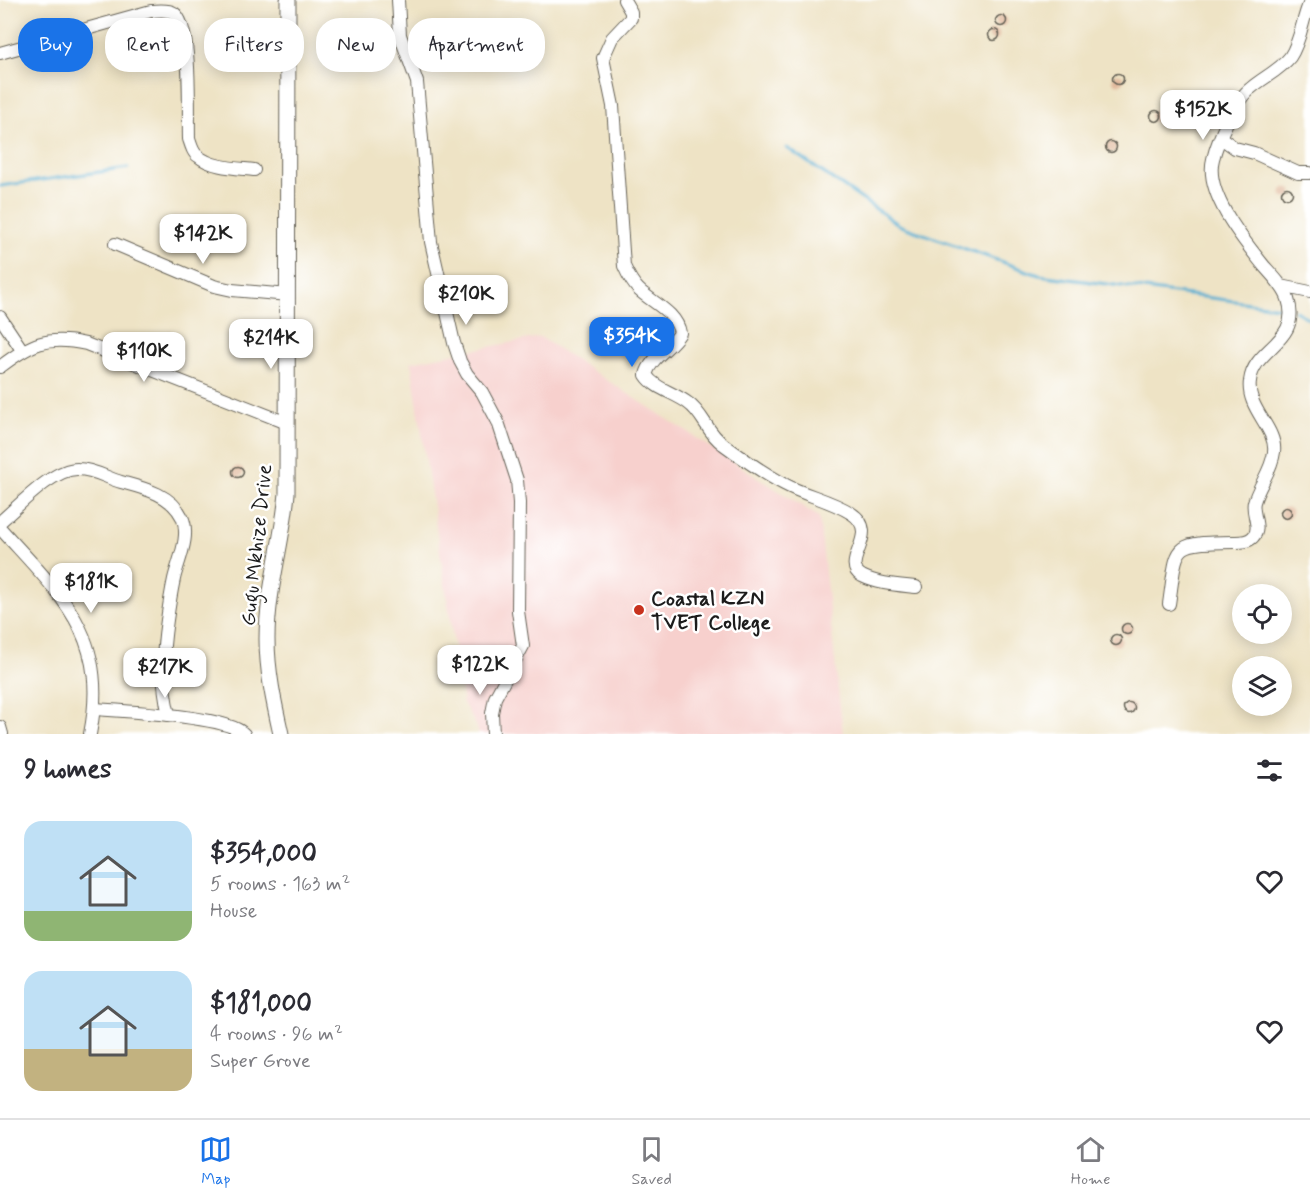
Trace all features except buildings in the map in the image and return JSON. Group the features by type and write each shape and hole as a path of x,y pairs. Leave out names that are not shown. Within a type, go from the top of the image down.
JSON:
{"street":[{"name":"Gugu Mkhize Drive","path":"281,734 273,698 267,638 287,493 288,0"},
{"path":"398,0 400,35 417,82 431,242 454,343 467,374 482,392 498,422 517,480 518,611 523,646 495,698 492,713 493,734"},
{"path":"624,0 631,12 631,18 612,38 603,58 613,106 624,266 629,279 638,289 677,322 680,333 668,350 650,366 646,375 653,384 694,408 708,431 722,444 784,485 830,502 856,517 862,523 864,532 854,560 855,568 860,574 881,582 916,587"},
{"path":"1169,604 1175,562 1184,546 1199,543 1245,542 1256,533 1254,503 1265,480 1274,452 1274,443 1252,402 1250,379 1259,360 1281,340 1286,330 1290,309 1281,286 1252,251 1224,209 1212,171 1212,161 1243,94 1283,64 1293,51 1310,2"},
{"path":"0,53 151,11 173,12 180,18 186,39 189,139 196,156 223,166 254,170"},
{"path":"1221,138 1235,148 1254,153 1298,173 1310,173"},
{"path":"115,244 214,286 288,295"},
{"path":"1281,286 1310,292"},
{"path":"0,317 22,350"},
{"path":"0,367 22,350 40,342 66,340 86,344 287,423"},
{"path":"0,522 56,475 70,469 88,470 159,494 173,505 182,518 185,530 172,586 162,665 162,680 169,714"},
{"path":"0,528 58,593 79,624 89,648 93,667 95,709 90,734"},
{"path":"95,709 169,714 230,726 240,729 244,734"},
{"path":"0,727 2,734"}],"shaded area":[{"name":"Coastal KZN TVET College","path":"540,337 819,517 843,734 478,734 476,725 463,703 411,362"}],"waterway":[{"path":"787,148 901,226 1039,275 1279,307"},
{"path":"0,186 128,168"},
{"path":"1295,311 1310,319"}],"place":[{"name":"Coastal KZN TVET College","path":"639,610"}]}
